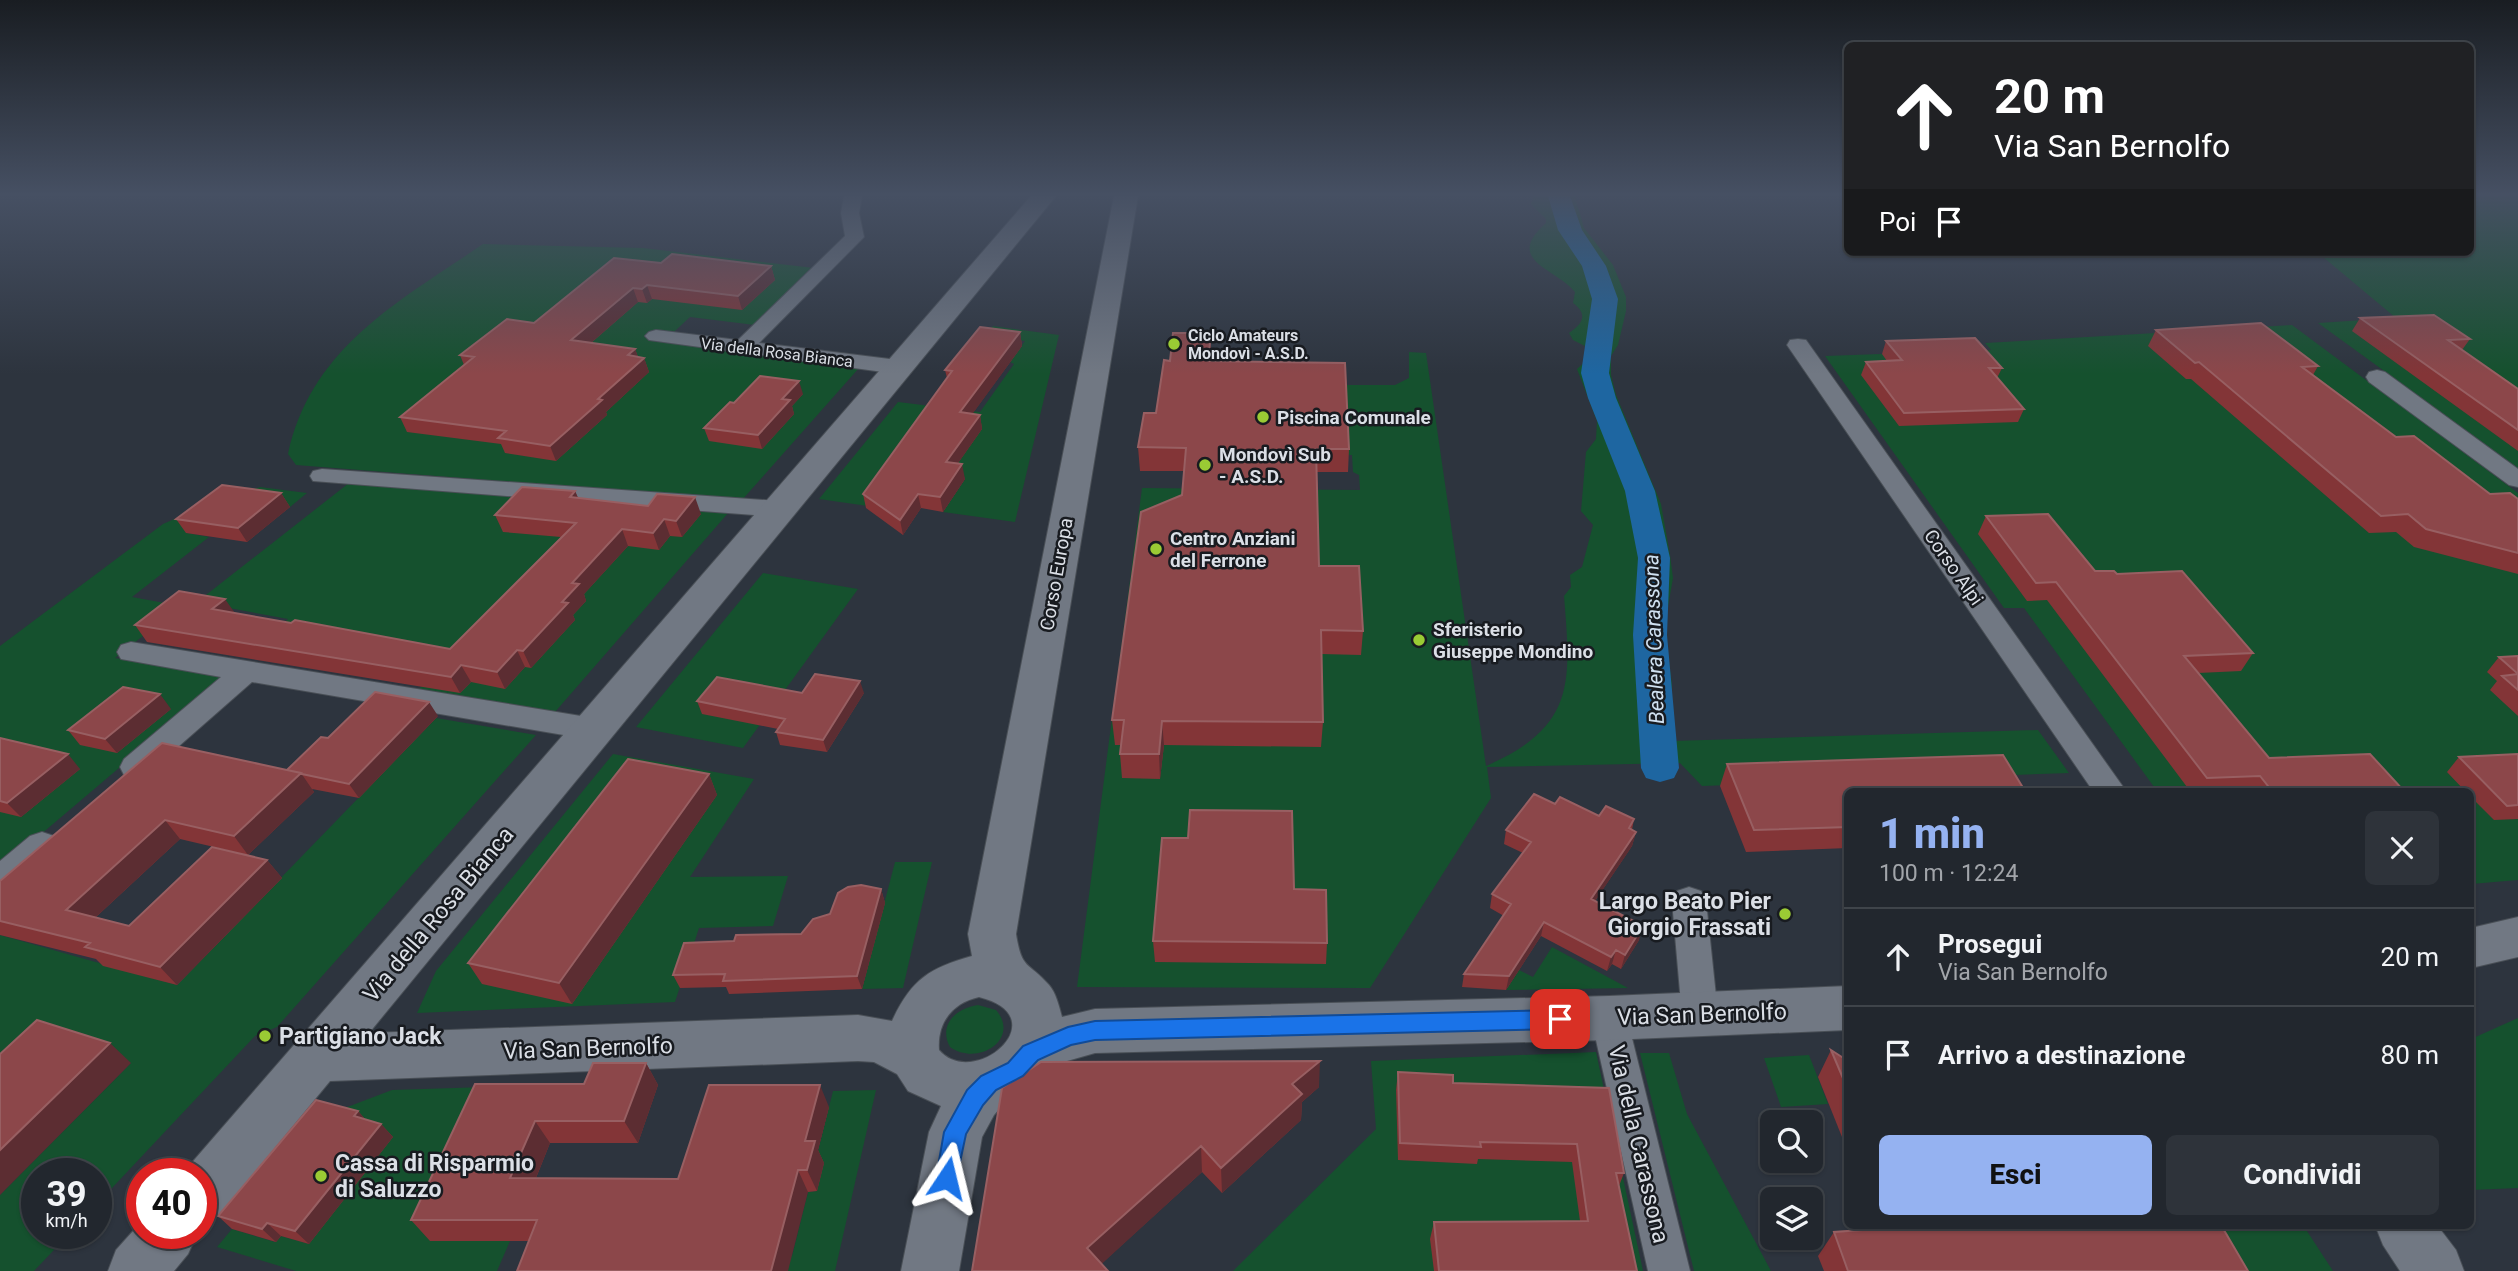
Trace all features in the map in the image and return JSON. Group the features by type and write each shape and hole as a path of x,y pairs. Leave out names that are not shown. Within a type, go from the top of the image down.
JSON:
{"street":[{"path":"743,347 836,255"},
{"name":"Via della Rosa Bianca","path":"217,1175 993,255"},
{"name":"Corso Europa","path":"1025,1014 995,953 992,934 1109,255"},
{"name":"Via della Rosa Bianca","path":"656,336 898,367"},
{"name":"Corso Alpi","path":"1798,345 2108,788"},
{"path":"2377,377 2518,480"},
{"path":"322,476 779,509"},
{"path":"131,652 593,729"},
{"path":"115,783 247,671"},
{"path":"0,881 63,828"},
{"path":"1689,901 1700,1015"},
{"name":"Corso Europa","path":"933,1033 992,934"},
{"path":"2474,947 2518,937"},
{"path":"930,1271 956,1132 975,1098 989,1083 1015,1069 1025,1014 979,976 933,1033"},
{"name":"Via San Bernolfo","path":"1025,1014 1048,1043 1095,1031 1609,1018 1844,1008"},
{"name":"Via della Carassona","path":"1609,1018 1669,1271"},
{"path":"933,1033 956,1087 989,1083"},
{"path":"933,1033 956,1132"},
{"name":"Via San Bernolfo","path":"317,1058 858,1038 881,1040 933,1033"},
{"path":"2406,1229 2435,1271"},
{"path":"137,1271 155,1249"}],"green space":[{"path":"466,255 706,255 814,268 755,325 690,317 663,342 859,368 742,500 296,465 288,454 300,417 316,384 363,330"},
{"path":"1531,255 1605,255 1613,265 1626,297 1626,311 1618,345 1611,356 1611,375 1616,395 1661,504 1670,555 1673,578 1664,629 1672,684 1672,741 2038,730 2069,773 1702,786 1680,763 1487,767 1491,798 1370,988 1077,987 1142,488 1360,490 1359,475 1353,472 1352,455 1347,455 1344,385 1395,385 1409,378 1409,352 1426,353 1486,766 1515,751 1537,735 1552,718 1561,699 1566,677 1564,596 1571,587 1570,575 1582,567 1593,525 1581,511 1586,452 1596,439 1597,421 1577,369 1588,359 1587,347 1573,340 1569,333 1582,319 1581,311 1573,303 1575,292 1537,263"},
{"path":"2518,255 2518,468 2318,323 2396,318 2322,256"},
{"path":"2292,325 2518,493 2518,880 2474,884 2474,788 2155,788 2024,608 2004,608 1825,356 1991,350 1985,343"},
{"path":"993,326 1059,335 1015,522 943,512 965,479 868,506 819,499 898,402 980,412 1014,364 1010,362 1025,341 985,335"},
{"path":"349,483 729,512 555,712 419,689 449,658 279,628 288,619 197,602"},
{"path":"260,487 307,493 290,507 187,533 209,537 132,597 181,606 115,658 225,678 0,869 0,646 163,524 213,502"},
{"path":"763,573 858,589 743,748 636,727"},
{"path":"436,718 536,735 277,1027 255,1036 140,1158 126,1158 126,1173 112,1188 112,1158 37,1158 131,1063 0,1097 0,935 177,985"},
{"path":"613,754 754,779 690,877 788,876 773,926 699,928 675,1002 417,1013 436,971"},
{"path":"895,862 932,862 903,988 862,989"},
{"path":"1552,947 1628,988 1506,990 1519,970 1533,977"},
{"path":"978,1005 996,1010 1002,1021 1000,1040 993,1047 973,1054 950,1047 946,1032 951,1019 963,1010"},
{"path":"2518,1018 2518,1188 2474,1190 2474,1038"},
{"path":"1596,1052 1643,1271 1233,1271 1376,1129 1371,1061"},
{"path":"1640,1053 1669,1053 1687,1114 1771,1271 1694,1271"},
{"path":"1809,1055 1828,1104 1781,1107 1764,1058"},
{"path":"486,1087 431,1241 510,1241 497,1271 296,1271 217,1247 232,1229 275,1242 281,1236 309,1244 329,1114 392,1090"},
{"path":"876,1090 835,1271 775,1271 779,1256 792,1256 808,1192 817,1191 815,1163 833,1091"},
{"path":"21,1174 21,1249 55,1249 34,1271 0,1271 0,1195"},
{"path":"2198,1229 2306,1229 2333,1271 2223,1271"}],"building":[{"path":"670,255 683,255 771,266 738,296 647,285 642,289 633,288 571,340 635,349 628,355 644,358 550,446 498,438 506,431 400,417 474,357 460,355 507,319 534,323 614,258 661,263"},
{"path":"2434,315 2470,339 2448,340 2518,389 2518,430 2360,318"},
{"path":"2261,323 2318,366 2302,367 2396,437 2414,436 2490,494 2510,493 2518,499 2518,553 2426,529 2408,514 2381,516 2199,362 2195,363 2156,330"},
{"path":"980,327 1020,332 960,412 980,415 946,462 962,464 940,497 918,494 900,520 863,494 952,371 945,370"},
{"path":"1173,333 1211,333 1208,361 1345,363 1349,449 1316,449 1319,566 1359,566 1363,631 1321,630 1323,722 1162,721 1159,754 1120,754 1124,720 1112,720 1141,512 1182,495 1186,448 1138,447 1144,413 1156,413 1164,360 1170,361"},
{"path":"1975,338 2002,368 1989,368 2024,409 1904,413 1866,362 1902,360 1886,341"},
{"path":"760,376 799,381 782,399 790,400 758,435 704,428 730,402 734,403"},
{"path":"222,485 281,493 238,528 176,519"},
{"path":"522,487 575,491 570,497 648,506 657,494 695,497 676,521 664,519 653,533 622,529 572,583 579,584 562,602 568,603 523,651 517,650 497,672 461,665 451,677 135,625 179,591 225,599 212,609 291,623 295,620 450,649 576,523 495,515"},
{"path":"2048,514 2095,571 2114,571 2117,574 2182,571 2253,653 2184,656 2269,758 2370,754 2401,788 2270,788 2260,776 2207,778 2056,582 2036,583 1986,516"},
{"path":"2518,656 2518,674 2499,657"},
{"path":"815,674 860,681 823,740 776,732 785,719 697,701 717,677 802,693"},
{"path":"2518,674 2518,690 2502,676"},
{"path":"123,687 160,694 105,739 68,730"},
{"path":"375,692 429,702 349,784 287,770 321,737 328,738"},
{"path":"0,738 68,754 7,803 0,801"},
{"path":"162,743 301,773 234,836 165,820 66,910 129,926 212,847 267,860 160,967 85,947 90,943 0,921 0,881"},
{"path":"2518,754 2518,805 2507,806 2459,757"},
{"path":"2003,755 2023,788 1844,788 1844,827 1754,830 1727,764"},
{"path":"628,759 709,774 559,983 468,963"},
{"path":"1534,794 1555,804 1560,797 1599,816 1606,806 1634,819 1629,828 1636,832 1591,899 1643,926 1625,955 1616,950 1611,957 1544,922 1509,976 1464,974 1511,904 1492,894 1531,842 1506,830"},
{"path":"1190,810 1292,811 1294,889 1326,890 1327,943 1153,941 1162,838 1188,838"},
{"path":"861,885 881,889 857,976 723,981 725,974 673,975 684,943 734,941 736,935 801,934 813,919 830,914 838,893 848,887"},
{"path":"37,1020 110,1043 0,1150 0,1054"},
{"path":"1831,1050 1844,1058 1844,1081"},
{"path":"1320,1061 1292,1084 1302,1094 1221,1168 1201,1146 1087,1248 1108,1271 972,1271 1002,1088 1041,1062"},
{"path":"593,1063 646,1063 624,1121 535,1121 510,1178 678,1179 709,1085 820,1085 805,1141 815,1141 807,1170 798,1170 771,1271 517,1271 537,1220 411,1220 475,1084 584,1084"},
{"path":"1398,1072 1453,1075 1453,1083 1609,1088 1624,1173 1616,1173 1637,1271 1439,1271 1434,1222 1588,1221 1577,1144 1480,1142 1481,1147 1400,1143"},
{"path":"316,1100 358,1111 354,1116 381,1124 295,1231 267,1223 262,1229 218,1216"},
{"path":"1877,1229 2223,1229 2248,1271 1848,1271 1834,1232"}],"waterway":[{"name":"Bealera Carassona","path":"1587,255 1594,266 1605,299 1595,373 1602,398 1640,491 1654,558 1650,635 1660,768"}],"place":[{"name":"Ciclo Amateurs Mondovì - A.S.D.","path":"1174,344"},
{"name":"Piscina Comunale","path":"1263,417"},
{"name":"Mondovì Sub - A.S.D.","path":"1205,465"},
{"name":"Centro Anziani del Ferrone","path":"1156,549"},
{"name":"Sferisterio Giuseppe Mondino","path":"1419,640"},
{"name":"Largo Beato Pier Giorgio Frassati","path":"1785,914"},
{"name":"Partigiano Jack","path":"265,1036"},
{"name":"Cassa di Risparmio di Saluzzo","path":"321,1176"}],"route":[{"path":"947,1178 956,1132 975,1098 989,1083 1015,1069 1030,1053 1048,1043 1068,1037 1095,1031 1560,1019"}]}
